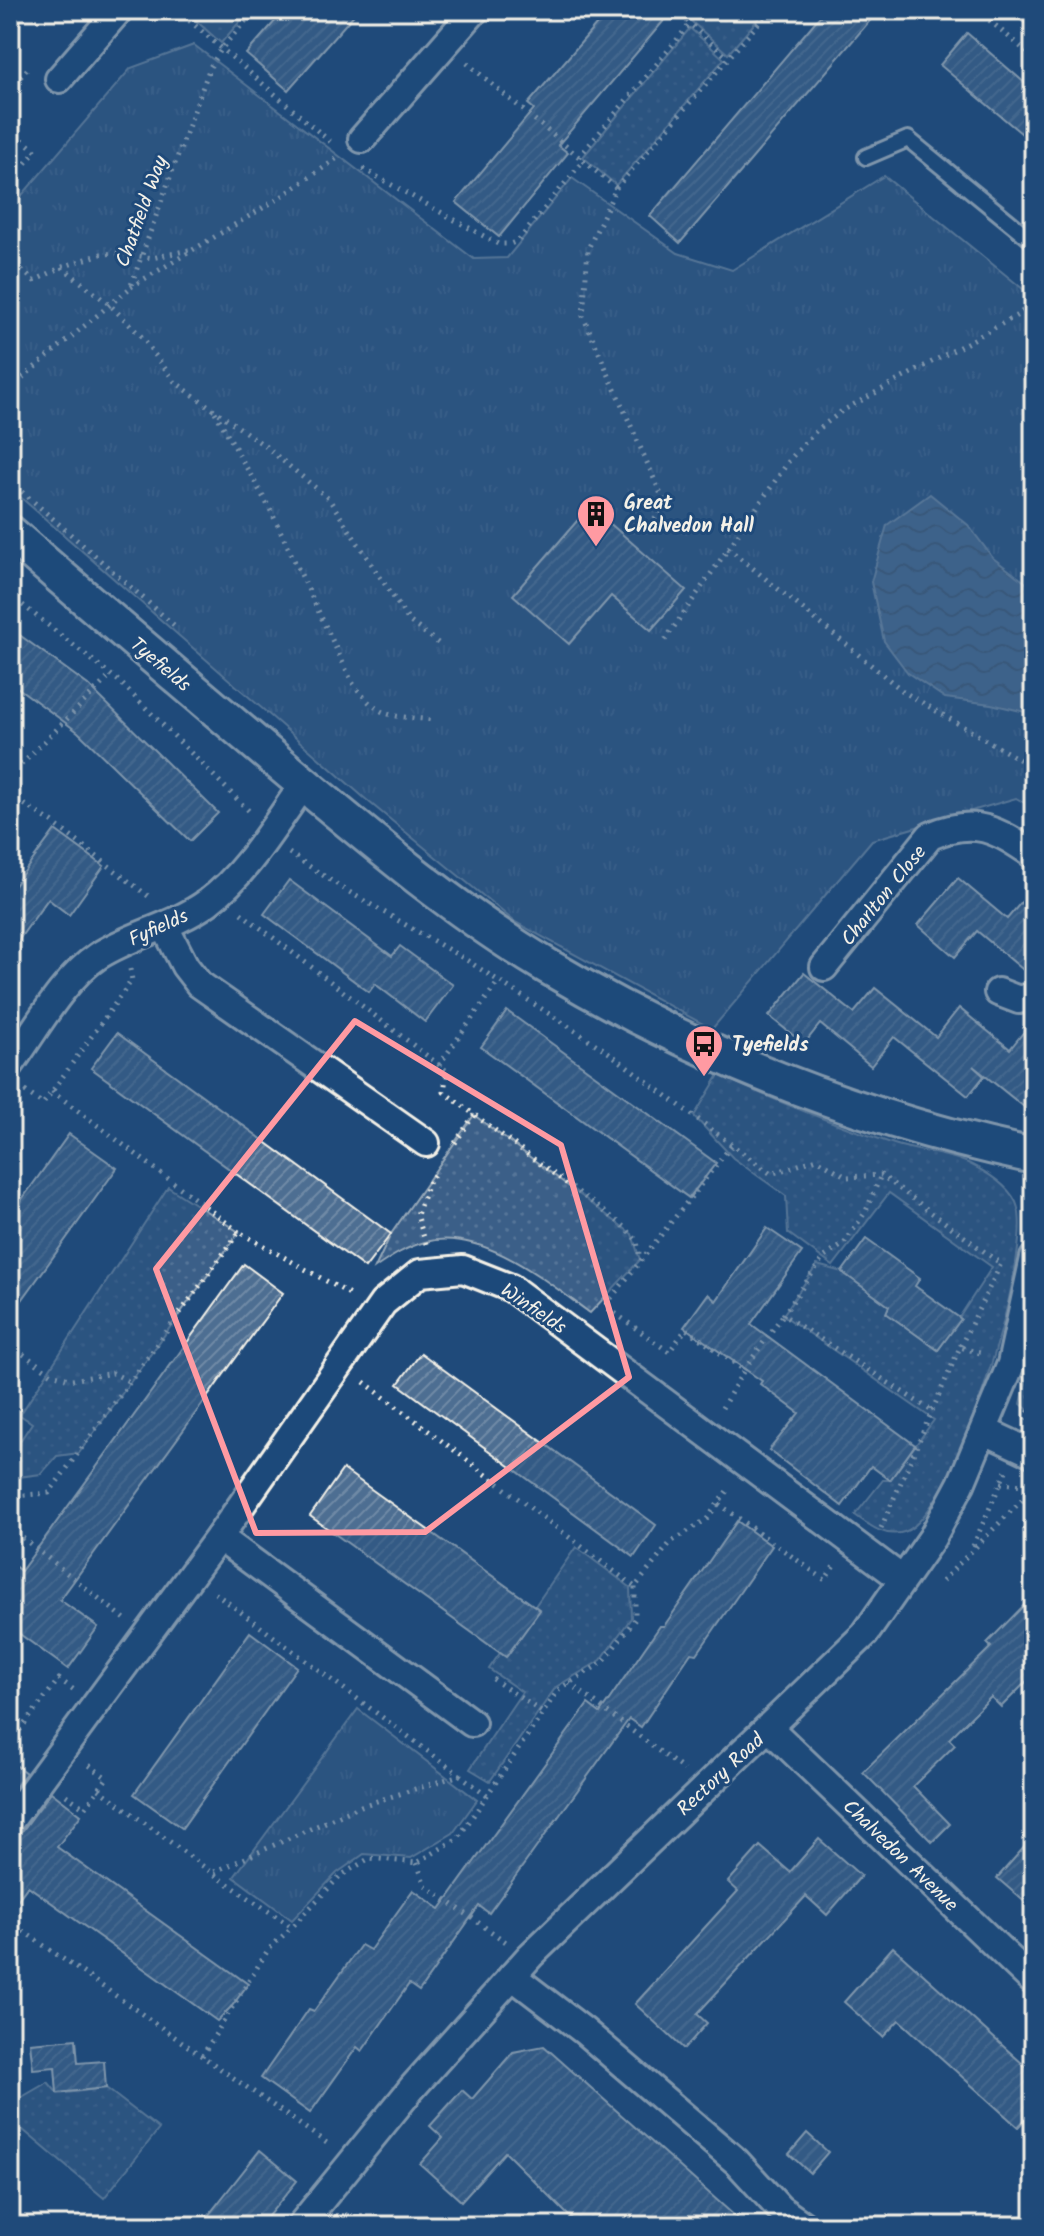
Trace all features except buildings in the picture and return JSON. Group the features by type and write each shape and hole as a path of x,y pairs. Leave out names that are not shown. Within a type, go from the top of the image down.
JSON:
{"street":[{"path":"59,79 119,10"},
{"path":"353,146 475,10"},
{"name":"Tyefields","path":"10,533 304,784 427,884 546,966 676,1035 784,1083 944,1136 1034,1156"},
{"name":"Fyfields","path":"10,1065 80,971 162,915 207,903 238,874 304,784"},
{"name":"Charlton Close","path":"824,967 930,836 947,829 980,826 998,831 1034,855"},
{"path":"162,915 185,966 199,984 440,1152"},
{"path":"998,992 1019,1000 1034,995"},
{"name":"Rectory Road","path":"300,2226 412,2088 512,1976 865,1634 939,1524 985,1431 1011,1364 1034,1258"},
{"name":"Winfields","path":"10,1821 219,1537 383,1303 420,1273 463,1269 511,1288 902,1579"},
{"path":"985,1431 1034,1454"},
{"path":"219,1537 472,1723"},
{"name":"Chalvedon Avenue","path":"769,1728 1034,1982"},
{"path":"512,1976 584,2031 737,2162 780,2209 803,2225"}],"lane":[{"path":"866,157 908,139 1034,242"}],"path":[{"path":"177,10 222,48 353,146 371,176 498,244 518,241 690,24"},
{"name":"Chatfield Way","path":"10,388 130,288 210,67 255,10"},
{"path":"681,10 678,13 728,58"},
{"path":"642,534 666,506 583,316 588,249 616,188 770,10"},
{"path":"977,10 1034,58"},
{"path":"445,44 616,188"},
{"path":"10,129 36,151 10,181"},
{"path":"130,288 281,197 353,146"},
{"path":"10,259 34,281 62,267 101,254 122,253 152,258 196,249"},
{"path":"62,267 110,305 141,336 175,382 265,446 329,499 409,621 442,646"},
{"path":"665,640 791,458 816,431 842,411 1018,315 1034,301"},
{"path":"214,410 270,509 352,682 369,705 383,714 433,720"},
{"path":"10,481 176,626"},
{"path":"728,548 904,692 1034,768"},
{"path":"10,595 111,675 252,814"},
{"path":"10,776 111,675"},
{"path":"10,761 18,767"},
{"path":"10,788 13,799 52,822 162,915"},
{"path":"286,851 608,1052 771,1174 817,1159 847,1177 881,1175 1001,1264 960,1347 879,1532"},
{"path":"239,911 447,1071 444,1092 625,1227 637,1241 640,1260"},
{"path":"16,1095 21,1087 43,1104 132,980 127,961"},
{"path":"439,1065 498,982"},
{"path":"52,1091 239,1232 359,1300"},
{"path":"428,1253 417,1215 440,1152 474,1115"},
{"path":"732,1145 605,1306 669,1352 686,1329 744,1370"},
{"path":"718,1415 744,1370 823,1258 844,1244 866,1211 881,1175"},
{"path":"10,1501 14,1496 49,1493 239,1232"},
{"path":"783,1315 932,1411"},
{"path":"10,1345 52,1374 72,1380 113,1373 130,1382"},
{"path":"960,1347 1011,1364"},
{"path":"360,1379 635,1587"},
{"path":"202,2056 268,1950 340,1876 370,1858 417,1863 458,1838 558,1690 603,1662 635,1619 635,1587 671,1542 707,1519 732,1483"},
{"path":"970,1552 1001,1483 1034,1488"},
{"path":"938,1586 1034,1488"},
{"path":"719,1504 825,1580 839,1558"},
{"path":"10,1528 129,1622"},
{"path":"204,1584 487,1795"},
{"path":"493,1679 543,1713"},
{"path":"569,1683 688,1773 682,1779"},
{"path":"10,1718 22,1727"},
{"path":"42,1777 85,1808 107,1778 86,1761"},
{"path":"212,1873 361,1806 460,1775"},
{"path":"99,1789 212,1873 292,1927"},
{"path":"417,1863 425,1885 513,1947"},
{"path":"10,1922 338,2150"},
{"path":"343,2213 360,2226"}],"highlighted area":[{"path":"355,1021 561,1145 629,1377 425,1532 256,1533 156,1269"}],"green space":[{"path":"184,10 250,10 221,43"},
{"path":"685,10 766,10 728,54 682,13"},
{"path":"690,28 724,59 616,185 583,157"},
{"path":"194,45 474,259 507,258 572,178 678,253 732,270 884,176 1034,298 1034,808 1016,798 872,840 712,1029 515,922 369,802 10,488 10,209 131,68"},
{"path":"719,1075 805,1112 903,1147 970,1164 999,1182 1011,1194 1018,1208 1019,1236 1013,1278 1002,1329 985,1383 945,1482 924,1516 904,1532 884,1532 855,1515 883,1480 890,1480 934,1420 783,1315 817,1265 842,1272 889,1306 887,1313 938,1350 992,1267 889,1193 833,1266 788,1233 786,1196 733,1158 694,1116"},
{"path":"474,1115 632,1234 640,1260 590,1313 513,1260 469,1242 447,1239 425,1242 375,1268 391,1234"},
{"path":"168,1187 239,1232 79,1453 57,1456 41,1474 10,1478 10,1456 32,1423 20,1415"},
{"path":"1034,1346 1034,1415 1021,1404"},
{"path":"576,1547 630,1587 631,1618 601,1660 556,1687 490,1781 470,1769 522,1692 489,1669 500,1653 507,1656 540,1610 535,1606"},
{"path":"358,1709 477,1800 453,1833 411,1858 364,1854 337,1873 292,1920 234,1877"},
{"path":"48,2082 58,2094 106,2088 159,2129 104,2198 10,2119 10,2104"}],"water":[{"path":"930,494 968,525 993,558 1034,589 1034,714 945,698 908,673 884,641 871,582 887,525"}],"place":[{"name":"Great Chalvedon Hall","path":"596,548"},
{"name":"Tyefields","path":"704,1078"}]}
